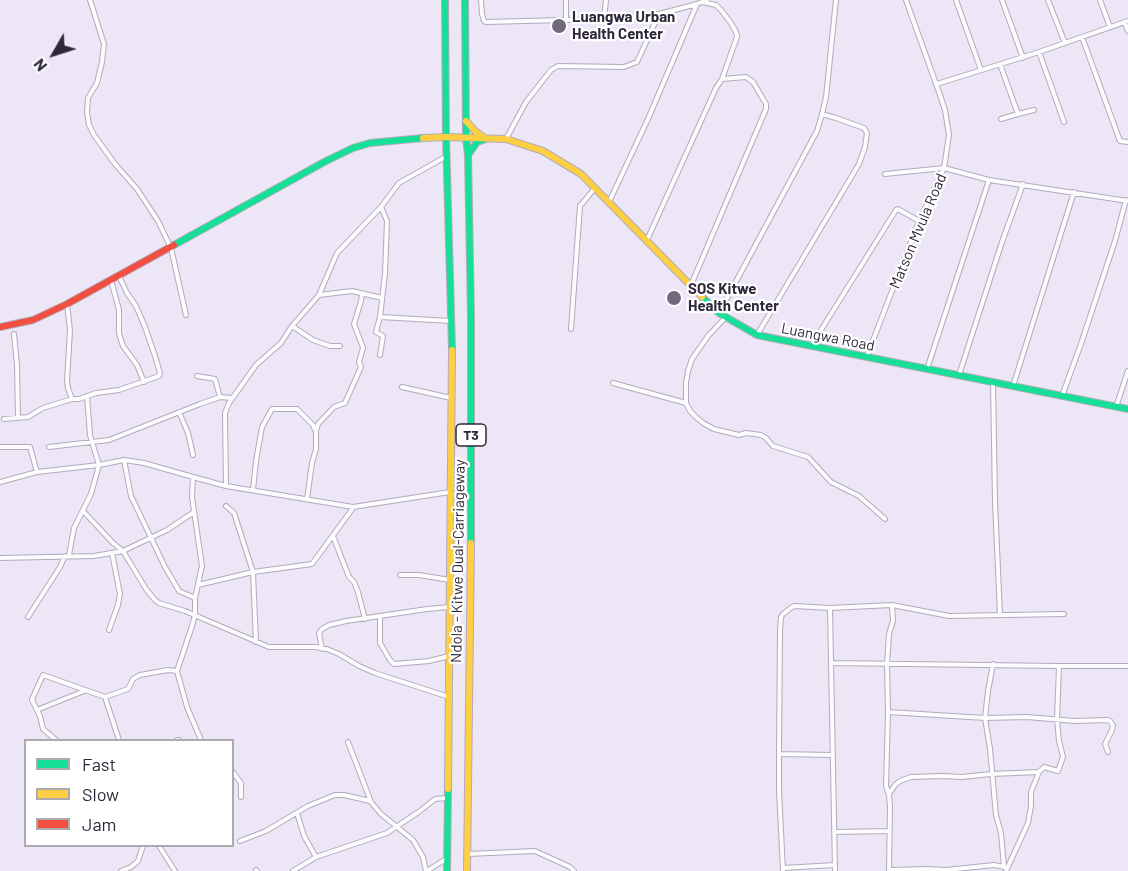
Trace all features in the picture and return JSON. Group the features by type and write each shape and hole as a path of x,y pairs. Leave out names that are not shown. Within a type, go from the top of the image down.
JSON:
{"main road":[{"name":"Ndola - Kitwe Dual-Carriageway","path":"445,0 446,137 452,321 447,871"},
{"name":"Ndola - Kitwe Dual-Carriageway","path":"465,0 471,317 467,871"},
{"path":"466,121 486,139"},
{"name":"Luangwa Road","path":"0,327 33,320 67,304 353,148 370,143 446,137 506,139 543,151 581,174 719,313 757,335 1128,409"},
{"path":"468,155 477,142 486,139"}],"street":[{"path":"90,0 104,44 97,83 87,98 91,129 158,220 171,248 186,315"},
{"path":"481,0 482,14 486,22 604,19 659,14 702,2 716,5 727,16 736,32 736,37 722,78 647,240"},
{"path":"566,0 566,20"},
{"path":"604,19 606,0"},
{"path":"719,313 817,131 826,96 836,0"},
{"name":"Matson Mvula Road","path":"866,357 920,221 944,168 949,135 945,110 937,84 906,0"},
{"path":"956,0 981,70"},
{"path":"1002,0 1023,58"},
{"path":"1048,0 1065,43"},
{"path":"1100,0 1110,27"},
{"path":"609,202 702,2"},
{"path":"506,139 526,102 550,70 558,66 624,67 637,62 659,14"},
{"path":"937,84 1023,58 1126,22 1128,31"},
{"path":"1082,37 1120,141 1128,142"},
{"path":"1039,52 1064,122"},
{"path":"1000,64 1018,114"},
{"path":"691,286 766,109 766,104 753,82 746,77 722,78"},
{"path":"1001,119 1034,110"},
{"path":"757,335 850,179 863,153 867,132 864,128 822,114"},
{"path":"226,486 225,413 229,403 256,365 281,343 292,326 319,295 337,253 381,207 401,182 447,156"},
{"path":"885,174 944,168 989,180 1127,201 1062,397"},
{"path":"927,369 989,180"},
{"path":"959,375 1023,184"},
{"path":"571,329 580,206 595,188"},
{"path":"1013,387 1074,192"},
{"path":"380,355 383,336 376,333 385,274 387,221 381,207"},
{"path":"811,346 896,210 920,221"},
{"path":"4,419 28,417 43,408 96,393 119,390 159,376 145,327 119,276"},
{"path":"111,280 119,310 121,340 137,365 144,382"},
{"path":"319,295 352,291 382,297"},
{"path":"307,499 318,424 334,407 345,403 361,367 359,363 363,348 354,324 362,294"},
{"path":"67,304 70,330 67,381 72,399"},
{"path":"380,316 452,321"},
{"path":"725,318 708,336 692,359 685,394 690,411 714,429 739,435 746,433 761,435 773,446 808,457 831,482 859,496 885,519"},
{"path":"292,326 313,339 330,346 340,346"},
{"path":"14,334 18,418"},
{"path":"1116,407 1128,371"},
{"path":"197,376 215,378 220,397"},
{"path":"993,382 1000,615"},
{"path":"613,383 686,403"},
{"path":"402,387 452,398"},
{"path":"28,617 67,556 74,528 91,494 99,465 90,435 87,396"},
{"path":"49,447 109,440 220,397 233,398"},
{"path":"253,490 259,438 272,409 298,409 316,431"},
{"path":"179,412 194,455"},
{"path":"0,447 30,447 37,472"},
{"path":"0,482 37,472 124,460 144,463 226,486 353,507 451,492"},
{"path":"124,460 131,496 165,567 179,591 195,598"},
{"path":"193,477 192,497 202,561 195,598 195,615 177,671 187,707 200,739"},
{"path":"226,506 234,513 253,572 256,642"},
{"path":"198,585 253,572 312,564 353,507"},
{"path":"83,511 123,552 146,589 154,599 162,604 195,615 256,642 277,648 322,648 339,654 375,673 450,697"},
{"path":"0,558 94,556 123,552 174,527 194,512"},
{"path":"333,536 358,592 365,619"},
{"path":"109,630 120,594 112,553"},
{"path":"400,575 419,575 450,580"},
{"path":"892,605 893,621 887,664 886,786 890,807 890,870 946,871 994,865 1006,868"},
{"path":"835,865 783,869 779,790 781,617 795,606 830,608 892,605 949,616 1064,615"},
{"path":"322,648 320,631 329,625 427,609 450,608"},
{"path":"830,608 835,871"},
{"path":"380,616 380,643 394,664 429,661 450,656"},
{"path":"831,663 1128,666"},
{"path":"993,664 985,718 996,815 1006,868"},
{"path":"1006,868 1028,823 1031,792 1039,772 1044,767 1058,771 1063,758 1057,718 1059,666"},
{"path":"54,739 44,729 32,699 43,675 105,697 128,689 133,679 141,675 168,670 177,671"},
{"path":"37,710 85,691"},
{"path":"105,697 118,739"},
{"path":"888,712 985,718 1110,721 1113,725 1112,730 1105,744 1108,752"},
{"path":"348,742 371,802 381,814 413,840 425,862 426,871 447,858"},
{"path":"779,754 833,755"},
{"path":"889,795 895,784 910,777 962,777 1039,772"},
{"path":"234,774 241,783 241,797"},
{"path":"240,841 262,833 308,806 335,795 371,802"},
{"path":"293,871 316,857 387,833 420,812 435,799 448,798"},
{"path":"297,813 304,836 316,857"},
{"path":"834,832 889,831"},
{"path":"121,871 138,861 143,847"},
{"path":"160,847 175,871"},
{"path":"467,854 535,851 570,867 573,871"}],"traffic: fast":[{"path":"445,0 452,350"},
{"path":"465,0 471,317 471,543"},
{"path":"174,245 353,148 370,143 423,138"},
{"path":"468,155 477,142 486,139"},
{"path":"702,297 719,313 757,335 1128,409"},
{"path":"447,871 448,789"}],"traffic: slow":[{"path":"466,121 486,139"},
{"path":"423,138 506,139 543,151 581,174 702,297"},
{"path":"448,789 452,350"},
{"path":"467,871 471,543"}],"traffic: jam":[{"path":"0,327 33,320 67,304 174,245"}],"place":[{"name":"Luangwa Urban Health Center","path":"559,26"},
{"name":"SOS Kitwe Health Center","path":"674,298"}]}
